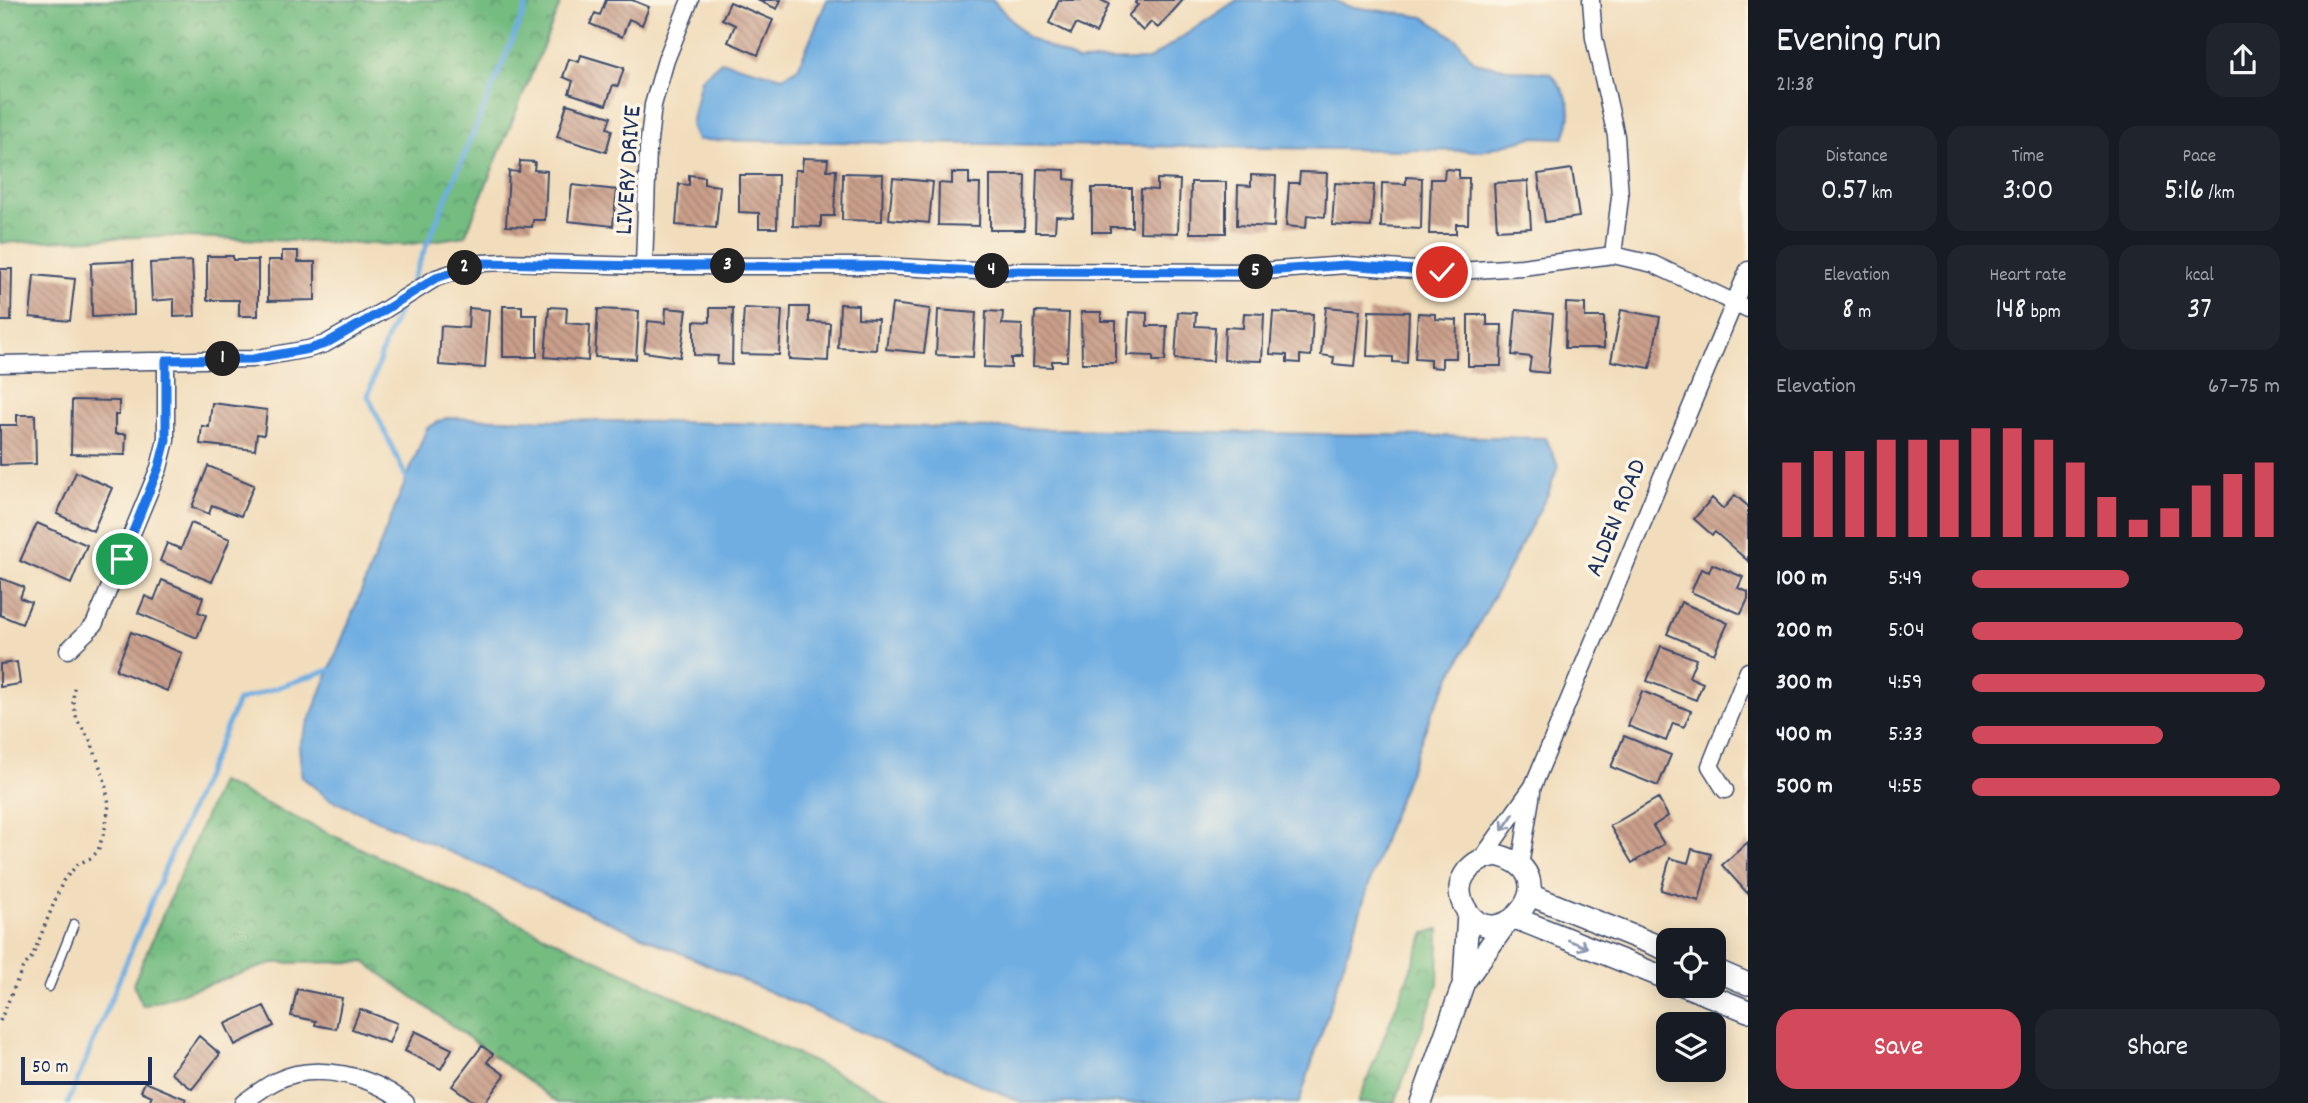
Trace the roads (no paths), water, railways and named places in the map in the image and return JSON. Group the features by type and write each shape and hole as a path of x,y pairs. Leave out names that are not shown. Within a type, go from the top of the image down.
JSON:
{"street":[{"name":"LIVERY DRIVE","path":"644,266 648,149 653,105 666,60 690,0"},
{"path":"1591,0 1594,38 1616,136 1620,197 1613,255"},
{"path":"0,364 253,359 309,349 325,344 436,278 471,265 505,262 644,266 881,266 976,271 1250,272 1346,265 1442,272 1522,267 1613,255 1653,264 1740,306"},
{"name":"ALDEN ROAD","path":"1482,858 1533,786 1740,306 1748,270"},
{"path":"68,650 94,625 159,467 166,440 166,360"},
{"path":"1725,790 1710,766 1748,671"},
{"name":"ALDEN ROAD","path":"1520,866 1533,786"},
{"path":"1464,982 1511,920 1526,906 1530,895 1529,877 1520,866 1509,858 1496,855 1482,858 1471,865 1463,876 1460,889 1462,902 1468,913 1477,921 1499,926 1511,920 1656,974"},
{"path":"1530,895 1656,945"},
{"path":"1421,1103 1464,982 1468,913"},
{"path":"1726,975 1748,984"},
{"path":"1716,998 1748,1011"},
{"path":"243,1103 278,1080 323,1071 341,1073 375,1084 406,1103"}],"lane":[{"path":"49,987 74,924"}],"water":[{"path":"827,0 993,0 1027,37 1078,61 1148,60 1237,0 1334,0 1347,6 1424,17 1458,40 1474,62 1513,70 1551,73 1569,103 1570,119 1564,138 1533,137 1481,151 697,140 691,125 701,79 721,61 783,77 798,68"},
{"path":"446,418 1546,438 1558,466 1547,496 1432,712 1384,838 1299,1103 1023,1103 329,799 302,777 299,746 427,428"}],"waterway":[{"path":"407,292 529,0"},
{"path":"402,304 385,343 368,396 407,479"},
{"path":"68,1103 238,701 329,670"}]}
